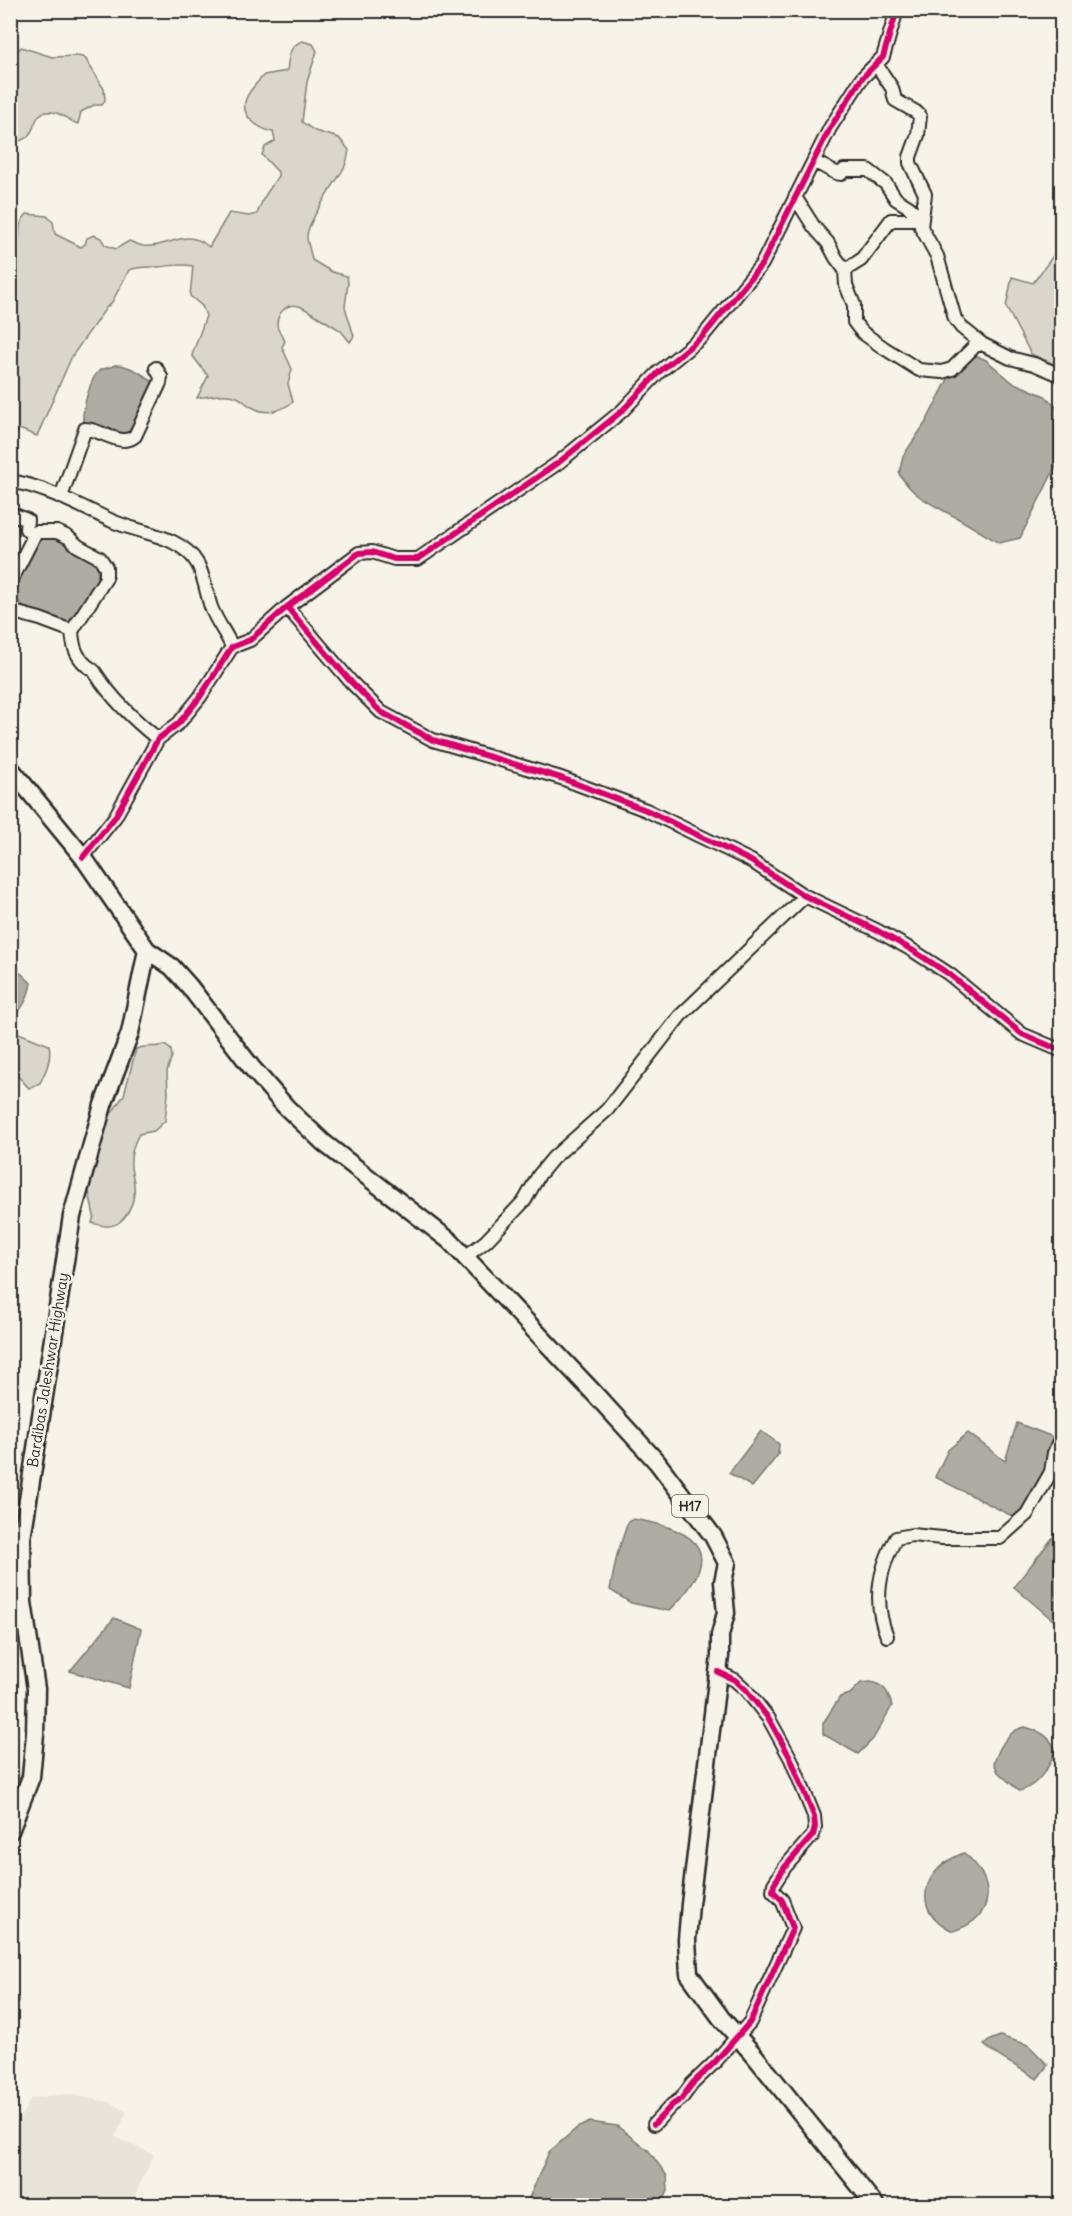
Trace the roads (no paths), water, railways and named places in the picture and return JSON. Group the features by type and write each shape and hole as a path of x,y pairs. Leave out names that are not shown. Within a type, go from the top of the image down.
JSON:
{"main road":[{"path":"10,768 83,857 147,950"},
{"name":"H17","path":"147,950 172,967 189,986 252,1068 286,1107 324,1143 450,1241 657,1462 714,1536 727,1563 723,1582 726,1613 720,1635 718,1672 704,1773 687,1940 689,1974 736,2037 754,2055 876,2205"},
{"name":"Bardibas Jaleshwar Highway","path":"10,1830 31,1777 35,1734 36,1689 23,1602 22,1538 26,1509 72,1216 103,1105 130,1033 147,950"}],"street":[{"path":"83,857 115,817 158,740 179,723 200,697 232,647 250,640 287,607 359,553 372,552 394,559 418,559 558,463 622,411 659,372 703,336 762,264 830,128 862,78 883,57 897,10"},
{"path":"876,64 892,88 895,100 920,116 918,135 910,163 925,194 921,227 937,256 955,319 982,344 1062,376"},
{"path":"813,163 818,163 836,174 841,174 848,168 868,170 886,184 896,199 909,207 922,220"},
{"path":"795,197 845,270 846,285 854,305 854,322 863,333 919,369 942,372 952,369 975,346 982,344"},
{"path":"845,270 861,260 891,220 922,220"},
{"path":"61,497 85,429 122,440 135,436 160,383 161,377 156,368"},
{"path":"10,481 23,483 61,497 114,522 165,539 184,549 197,561 211,609 232,647"},
{"path":"10,513 26,518 26,529 34,537"},
{"path":"10,587 36,532 57,532 100,558 106,567 106,579 72,631 73,647 86,666 95,671 107,691 130,717 158,740"},
{"path":"287,607 351,682 381,712 433,740 561,778 646,810 751,861 805,896 912,950 948,974 1022,1034 1062,1051"},
{"path":"10,611 72,631"},
{"path":"465,1257 486,1241 525,1200 539,1175 553,1158 608,1110 680,1016 805,896"},
{"path":"887,1636 883,1626 879,1593 883,1562 896,1538 912,1535 1000,1538 1027,1514 1051,1472 1054,1453 1062,1436"},
{"path":"654,2124 681,2099 692,2084 744,2031 753,2017 793,1928 782,1900 773,1891 774,1884 785,1867 808,1842 815,1827 810,1804 778,1733 746,1690 735,1680 718,1672"}]}
